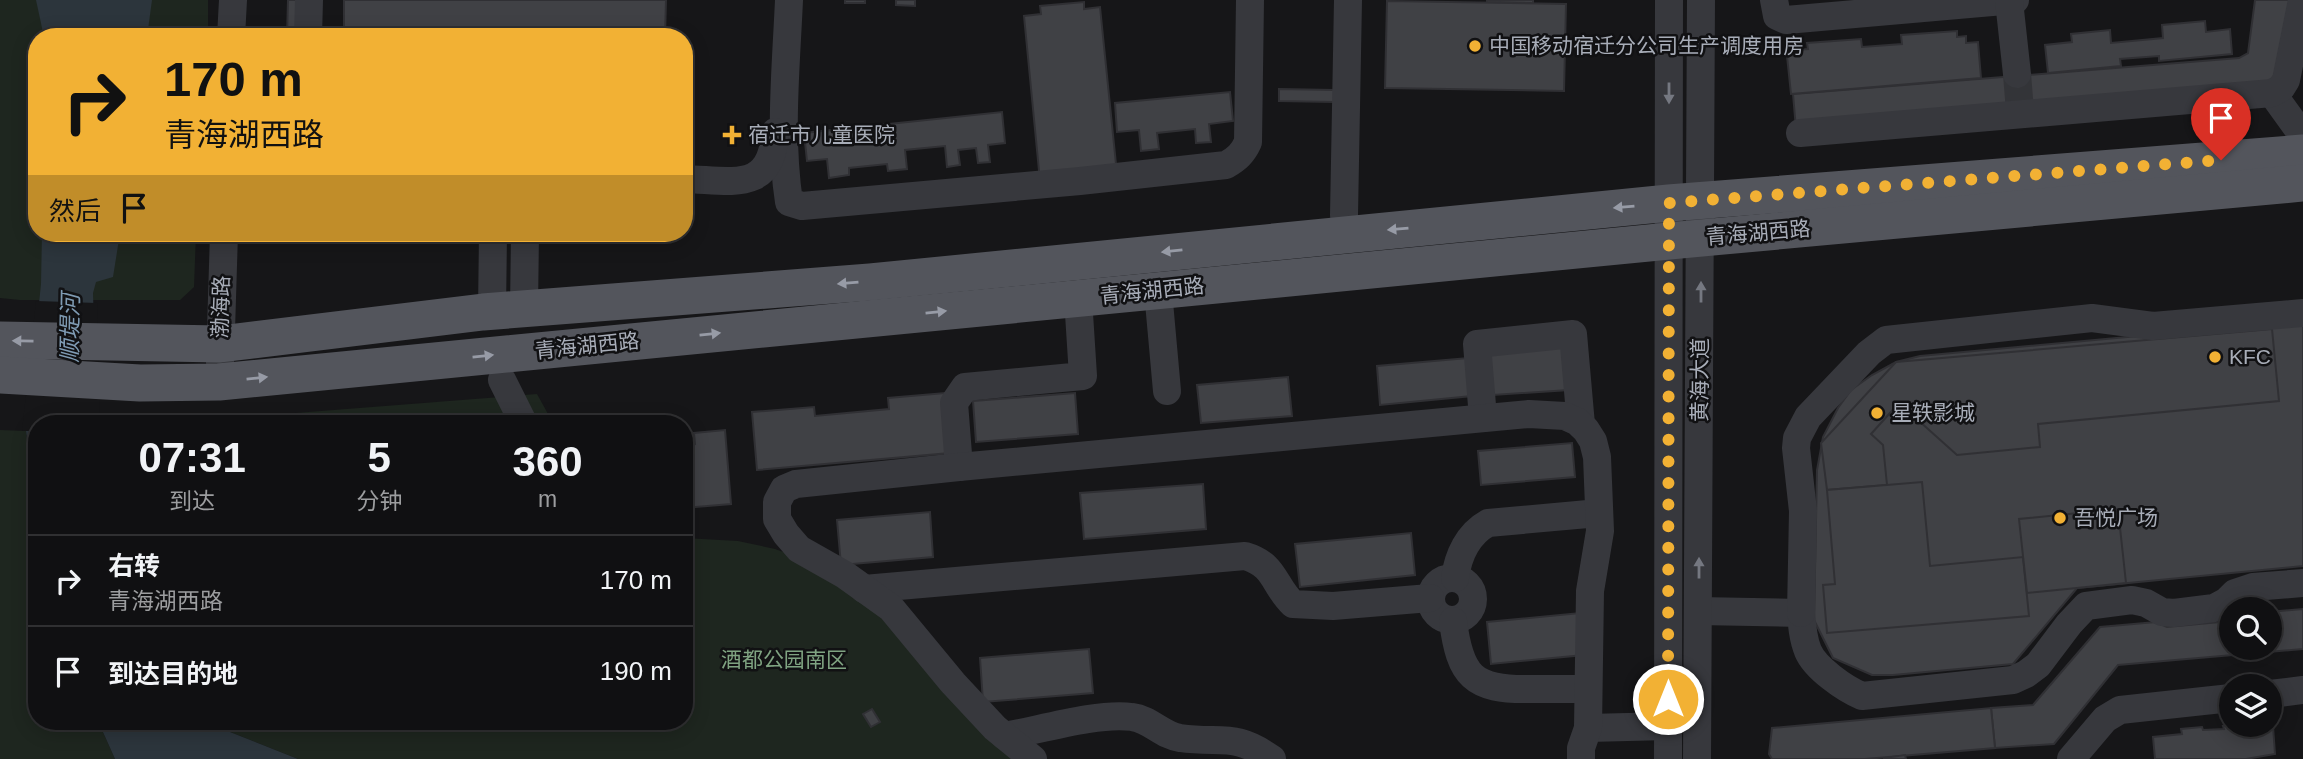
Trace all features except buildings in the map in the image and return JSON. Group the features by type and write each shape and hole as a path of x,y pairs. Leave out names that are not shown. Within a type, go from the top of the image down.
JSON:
{"main road":[{"name":"青海湖西路","path":"0,376 140,383 219,382 1078,299 1685,239 1827,209 2303,153"},
{"name":"青海湖西路","path":"0,340 220,344 508,310 870,282 1685,202 1827,209 2303,183"}],"street":[{"path":"231,28 233,0"},
{"path":"308,28 309,0"},
{"path":"693,179 744,180 763,172 770,162 774,151 781,0"},
{"path":"789,0 786,180 789,202 802,206 1226,165 1244,151 1248,142 1250,0"},
{"path":"1343,215 1348,0"},
{"name":"黄海大道","path":"1669,0 1685,202"},
{"name":"黄海大道","path":"1668,759 1685,202 1701,0"},
{"path":"1774,0 1777,16 1786,20 2015,0"},
{"path":"1800,133 2272,93 2281,88 2286,80 2302,0"},
{"path":"2009,1 2017,74"},
{"path":"2272,93 2303,136"},
{"path":"1556,214 1560,252"},
{"name":"黄海大道","path":"1685,239 1698,611 1697,759"},
{"name":"渤海路","path":"219,382 224,242"},
{"path":"496,242 508,310"},
{"path":"508,310 524,242"},
{"path":"1158,290 1167,391"},
{"path":"959,467 954,403 965,387 1083,376 1078,299"},
{"path":"2303,313 2153,326 2092,318 1886,340 1808,417 1797,438 1796,448 1803,511 1803,635 1809,654 1838,683 1862,696 2013,680 2038,664 2086,606 2132,600 2146,603 2162,612 2187,611 2214,608 2235,593 2253,587 2303,583"},
{"path":"1483,418 1477,344 1573,334 1581,425"},
{"path":"502,380 520,415"},
{"path":"1033,759 1004,736 953,683 891,608 799,549 777,519 777,502 784,489 796,484 959,467 1483,418 1549,413 1565,416 1581,425 1593,441 1597,457 1599,547 1593,563 1590,591 1588,728 1581,748 1581,759"},
{"path":"1455,578 1459,560 1469,539 1488,523 1599,513"},
{"path":"864,589 1245,556 1259,560 1272,571 1293,604 1334,606 1430,598"},
{"path":"1455,578 1471,590 1473,604 1466,615 1453,621 1439,617 1430,598 1432,591 1441,581 1455,578"},
{"path":"1698,611 1801,613"},
{"path":"1453,621 1456,643 1464,665 1476,680 1492,688 1588,689"},
{"path":"2282,693 2303,690"},
{"path":"2071,759 2105,719 2120,710 2219,699"},
{"path":"1004,736 1116,715 1136,717 1159,727 1172,737 1232,740 1255,747 1272,759"},
{"path":"1588,728 1668,726"}],"green space":[{"path":"0,0 208,0 208,28 28,28 28,242 196,242 194,287 180,300 0,298"},
{"path":"537,394 549,415 270,415"},
{"path":"0,430 26,431 28,730 102,730 115,759 0,759"},
{"name":"酒都公园南区","path":"693,538 738,541 775,549 800,558 857,591 1019,759 298,759 225,730 693,730"}],"water":[{"path":"36,0 152,0 148,28 42,28"},
{"name":"顺堤河","path":"42,242 119,242 113,277 96,282 93,293 97,415 28,415 28,447 26,431 41,284"},
{"path":"102,730 225,730 298,759 115,759"}],"pier":[{"path":"36,301 97,303 100,415 28,415 28,431 22,431"}],"tunnel":[{"path":"2017,74 2020,111"}],"place":[{"name":"中国移动宿迁分公司生产调度用房","path":"1475,46"},
{"name":"宿迁市儿童医院","path":"732,135"},
{"name":"KFC","path":"2215,357"},
{"name":"星轶影城","path":"1877,413"},
{"name":"吾悦广场","path":"2060,518"}],"route":[{"path":"1668,699 1669,203 2221,160"}]}
